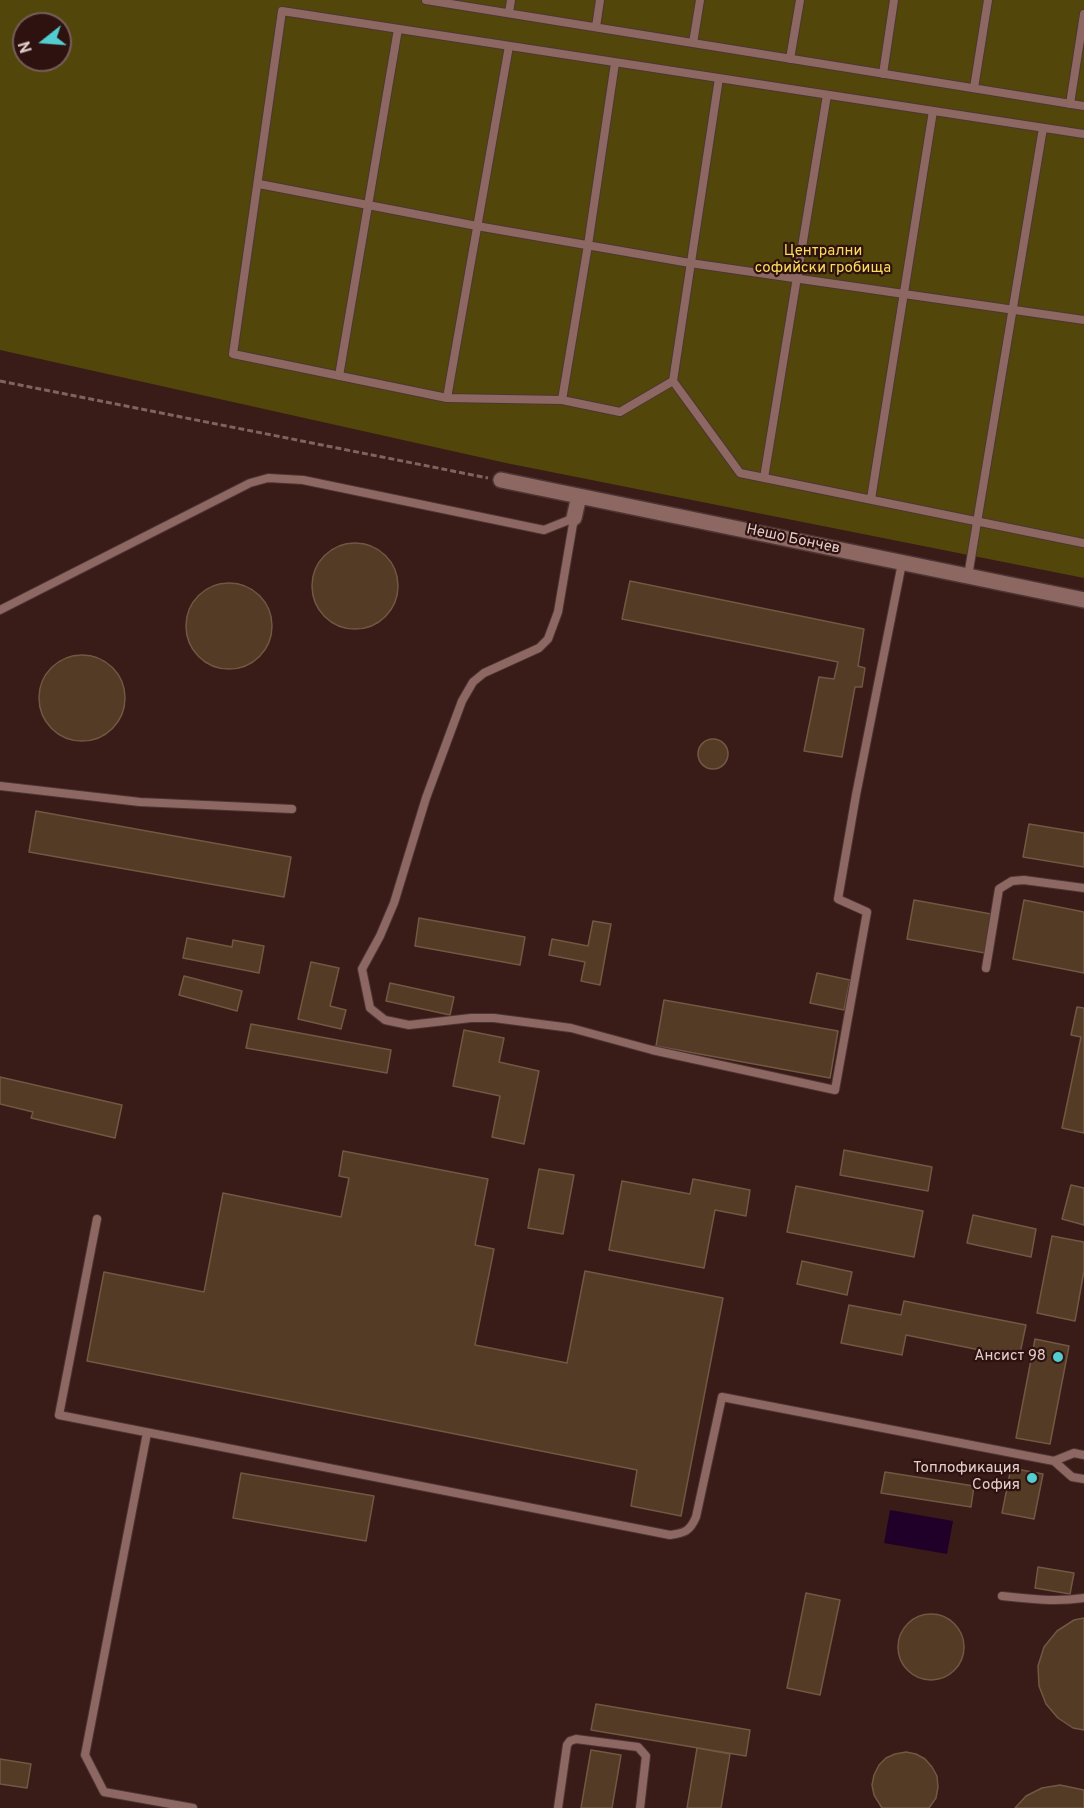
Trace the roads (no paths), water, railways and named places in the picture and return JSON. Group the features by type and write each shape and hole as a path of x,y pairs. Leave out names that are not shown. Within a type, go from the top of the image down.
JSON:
{"street":[{"name":"Нешо Бончев","path":"501,480 1084,600"},
{"path":"574,518 579,496"}],"lane":[{"path":"426,0 1084,106"},
{"path":"509,13 511,0"},
{"path":"596,27 600,0"},
{"path":"693,43 700,0"},
{"path":"790,59 800,0"},
{"path":"883,74 894,0"},
{"path":"974,88 988,0"},
{"path":"673,381 620,412 562,400 447,398 233,354 282,11 1084,134"},
{"path":"1070,104 1084,14"},
{"path":"339,376 398,29"},
{"path":"447,398 508,46"},
{"path":"562,400 615,63"},
{"path":"719,78 673,381 740,473 978,522 1084,541"},
{"path":"764,477 827,95"},
{"path":"872,499 933,111"},
{"path":"968,576 1043,128"},
{"path":"259,184 477,226 690,263 1084,320"},
{"path":"0,610 250,483 268,478 303,480 544,530 574,518"},
{"path":"574,518 558,612 548,639 539,648 484,673 473,682 462,701 420,816 394,903 362,969 370,1008 385,1020 409,1025 471,1018 494,1018 571,1028 652,1050 835,1090 867,912 838,899 902,563"},
{"path":"0,786 140,802 292,809"},
{"path":"986,968 999,889 1012,881 1024,880 1084,888"},
{"path":"97,1219 59,1415 670,1535 682,1534 690,1529 696,1517 722,1397 1054,1461 1072,1477 1084,1479"},
{"path":"147,1433 85,1755 104,1792 193,1808"},
{"path":"1054,1461 1074,1453 1084,1455"},
{"path":"1002,1596 1063,1601 1084,1598"},
{"path":"558,1808 567,1744 576,1739 638,1747 643,1750 646,1756 640,1808"}],"place":[{"name":"Ансист 98","path":"1058,1357"},
{"name":"Топлофикация София","path":"1032,1478"}],"park label":[{"name":"Централни софийски гробища","path":"823,260"}]}
